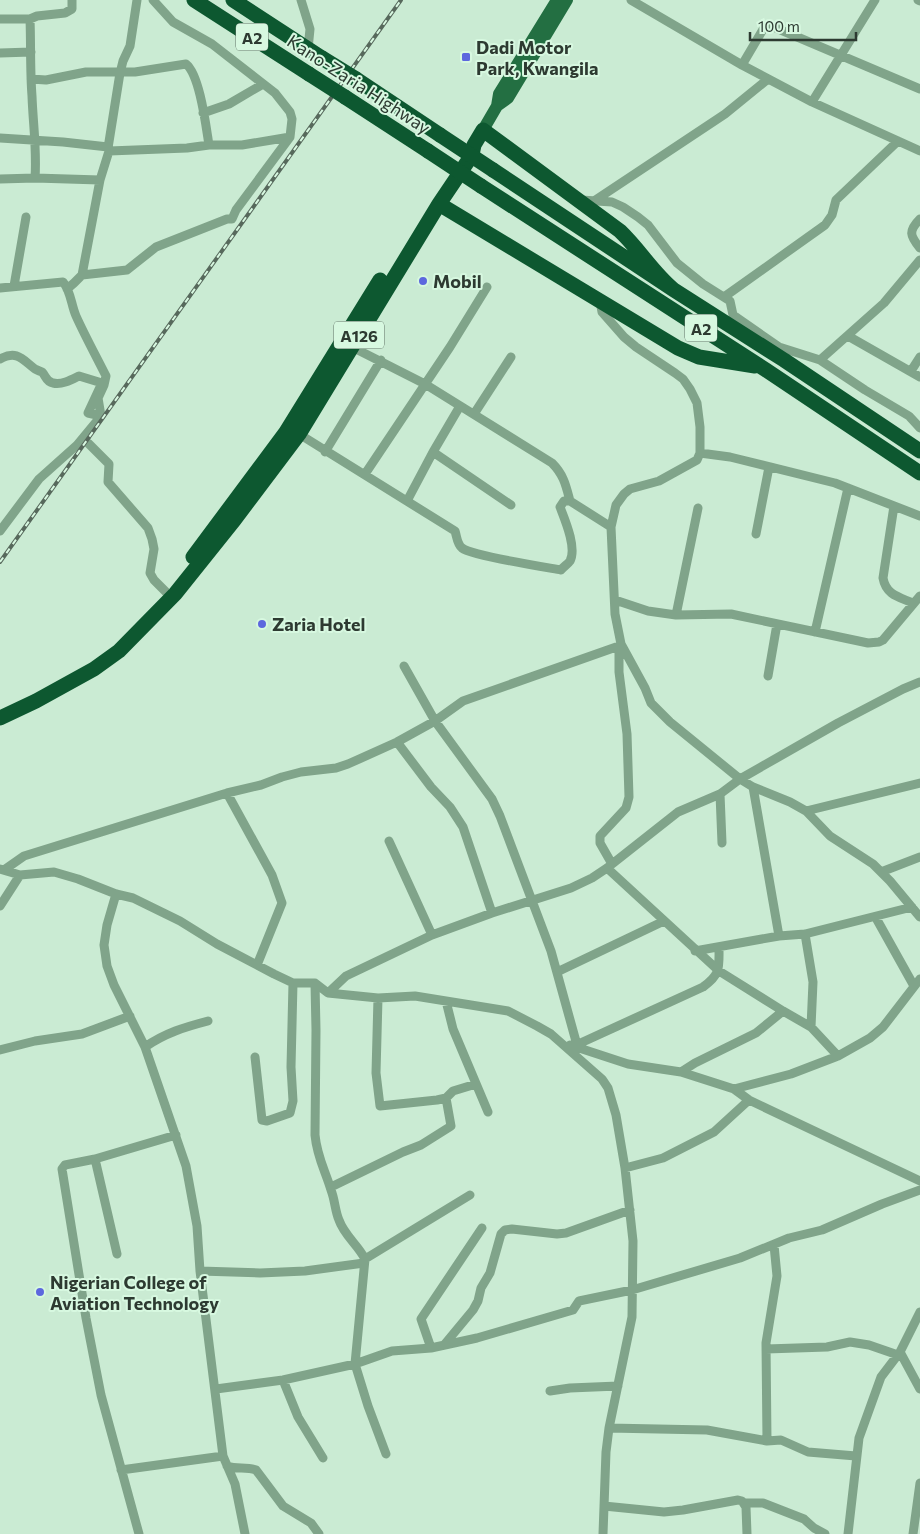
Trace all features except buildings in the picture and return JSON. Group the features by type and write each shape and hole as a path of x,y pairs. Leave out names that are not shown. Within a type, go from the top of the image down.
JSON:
{"highway":[{"name":"Kano-Zaria Highway","path":"194,0 587,254"},
{"name":"Kano-Zaria Highway","path":"233,0 356,79 596,239"},
{"name":"A126","path":"0,718 67,686 119,651 170,600 198,567 299,434 439,204 472,155 474,145 483,130"},
{"path":"483,130 620,231 639,250 656,273 674,290"},
{"name":"A126","path":"0,708 51,685 86,664 117,642 166,592 286,432 431,199 465,148 474,145"},
{"path":"439,204 688,353 713,360 752,365 766,370"},
{"path":"587,254 596,239"},
{"name":"A2","path":"596,239 784,360 920,451"},
{"name":"A2","path":"587,254 920,472"}],"main road":[{"path":"483,130 497,106 499,94 557,0"},
{"path":"497,106 508,98 567,0"}],"street":[{"path":"0,19 30,19 37,16 68,12 72,9 72,0"},
{"path":"67,289 82,275 100,180 108,149 120,73 130,46 137,0"},
{"path":"82,275 127,270 156,247 227,219 232,219 236,210 290,138 292,119 290,112 275,93 212,44 173,22 153,0"},
{"path":"301,0 310,29 308,49"},
{"path":"631,0 742,65 812,102 898,141 918,147"},
{"path":"812,102 875,0"},
{"path":"30,19 31,79 36,160 35,178"},
{"path":"742,65 765,26 770,25 920,89"},
{"path":"0,53 31,52"},
{"path":"31,79 46,80 86,72 135,72 186,64 194,75 209,145"},
{"path":"594,201 725,114 768,79"},
{"path":"203,113 229,104 263,84"},
{"path":"0,138 35,139 108,149 242,145 290,138"},
{"path":"724,297 825,225 832,215 836,200 898,141"},
{"path":"0,179 100,180"},
{"path":"578,200 612,202 623,207 648,225 677,263 703,284 730,302 733,315 779,347 820,360 908,416 920,428"},
{"path":"14,286 26,217"},
{"path":"920,219 913,227 911,235 920,248"},
{"path":"820,360 884,303 920,260"},
{"path":"0,288 63,282 74,313 106,376 98,398 101,416 78,445 39,479 0,531"},
{"path":"365,474 487,287"},
{"path":"600,301 602,312 624,337 679,376 690,389 699,408 700,453 697,460 692,464 659,481 630,489 616,505 611,527 615,614 620,645 619,672 627,734 629,797 626,808 600,836 600,842 609,866 688,941 695,950 719,971 783,1012 811,1027 838,1056"},
{"path":"848,336 920,377"},
{"path":"352,347 381,360 424,384 552,463 564,478 570,501"},
{"path":"0,360 10,355 21,358 54,384 79,376 102,383 88,413 101,416"},
{"path":"474,414 511,357"},
{"path":"911,371 920,358"},
{"path":"325,452 381,360"},
{"path":"407,501 460,406"},
{"path":"299,434 325,452 365,474 455,531 458,544 464,550 505,560 561,570 570,562 572,552 571,536 560,507 564,501 570,501 611,527"},
{"path":"86,435 86,441 109,464 108,482 148,528 154,548 150,573 166,592"},
{"path":"433,452 511,505"},
{"path":"700,453 730,456 835,483 920,516"},
{"path":"756,534 769,466"},
{"path":"816,632 848,488"},
{"path":"615,600 648,611 676,615 731,614 868,643 878,642 883,640 917,600 889,592 885,587 883,578 894,506"},
{"path":"676,615 698,508"},
{"path":"768,676 777,624"},
{"path":"2,870 24,856 227,793 261,785 301,772 336,768 397,742 435,721 462,702 620,645"},
{"path":"620,645 645,688 651,703 670,722 740,779 806,811 830,836 863,857 881,872 920,917"},
{"path":"404,666 435,721 492,800 538,915 557,972 576,1046"},
{"path":"328,993 346,976 432,935 492,913 571,888 609,866 678,812 720,794 740,779 838,723 920,682"},
{"path":"397,742 431,787 450,806 463,827 492,913"},
{"path":"806,811 920,783"},
{"path":"753,786 779,936"},
{"path":"227,793 272,875 282,903 257,966"},
{"path":"720,794 722,843"},
{"path":"388,841 432,935"},
{"path":"881,872 920,857"},
{"path":"2,870 20,875 54,872 116,894 133,898 180,921 257,966 293,983 315,983 328,993 378,998 415,996 508,1011 537,1026 563,1043 598,1075 608,1088 614,1108 625,1168 633,1241 632,1318 609,1428 606,1452 603,1534"},
{"path":"0,906 20,875"},
{"path":"116,894 107,925 104,945 109,972 146,1046 186,1166 197,1226 200,1271 223,1456 235,1484 244,1534"},
{"path":"538,915 549,895"},
{"path":"695,950 779,936 805,934 876,918 912,907"},
{"path":"734,1089 779,1078 838,1056 870,1038 883,1027 917,982 876,918"},
{"path":"557,972 664,920"},
{"path":"805,934 813,982 811,1027"},
{"path":"576,1046 703,987 714,979 719,971 718,947"},
{"path":"255,1057 262,1120 266,1121 290,1113 293,1101 291,1067 293,983"},
{"path":"315,983 316,1152 331,1187 339,1221 364,1261 355,1364 386,1454"},
{"path":"378,998 376,1073 380,1106 446,1098 453,1091 476,1084"},
{"path":"446,1001 453,1028 488,1112"},
{"path":"681,1072 756,1033 783,1012"},
{"path":"0,1050 35,1041 82,1034 130,1016"},
{"path":"146,1046 161,1036 208,1021"},
{"path":"563,1043 628,1064 681,1072 734,1089 749,1100 920,1180"},
{"path":"331,1187 421,1145 451,1126 446,1098"},
{"path":"625,1168 663,1158 714,1132 749,1100"},
{"path":"139,1534 108,1424 96,1367 62,1169 66,1165 95,1159 176,1135"},
{"path":"95,1159 117,1254"},
{"path":"216,1389 283,1380 355,1364 392,1351 431,1348 477,1338 555,1316 572,1310 579,1301 632,1290 740,1258 789,1238 822,1230 920,1190"},
{"path":"200,1271 260,1273 305,1271 364,1261 470,1195"},
{"path":"444,1345 473,1310 478,1301 481,1288 490,1273 501,1234 505,1230 566,1233 630,1210"},
{"path":"431,1348 421,1318 482,1228"},
{"path":"767,1441 766,1349 777,1276 774,1245"},
{"path":"848,1534 859,1438 880,1377 899,1354 919,1316"},
{"path":"766,1349 827,1347 850,1342 870,1345 899,1354 920,1389"},
{"path":"283,1380 298,1417 323,1458"},
{"path":"550,1391 570,1388 618,1386"},
{"path":"609,1428 707,1430 767,1441 781,1440 808,1452 856,1456"},
{"path":"122,1470 223,1456"},
{"path":"228,1466 236,1469 250,1468 256,1470 283,1506 310,1523 319,1534"},
{"path":"913,1534 920,1483"},
{"path":"604,1506 664,1512 738,1500 744,1503 763,1503 804,1519 814,1528 825,1534"},
{"path":"744,1503 747,1534"}],"railway":[{"path":"0,562 401,0"}],"place":[{"name":"Dadi Motor Park, Kwangila","path":"466,57"},
{"name":"Mobil","path":"423,281"},
{"name":"Zaria Hotel","path":"262,624"},
{"name":"Nigerian College of Aviation Technology","path":"40,1292"}]}
